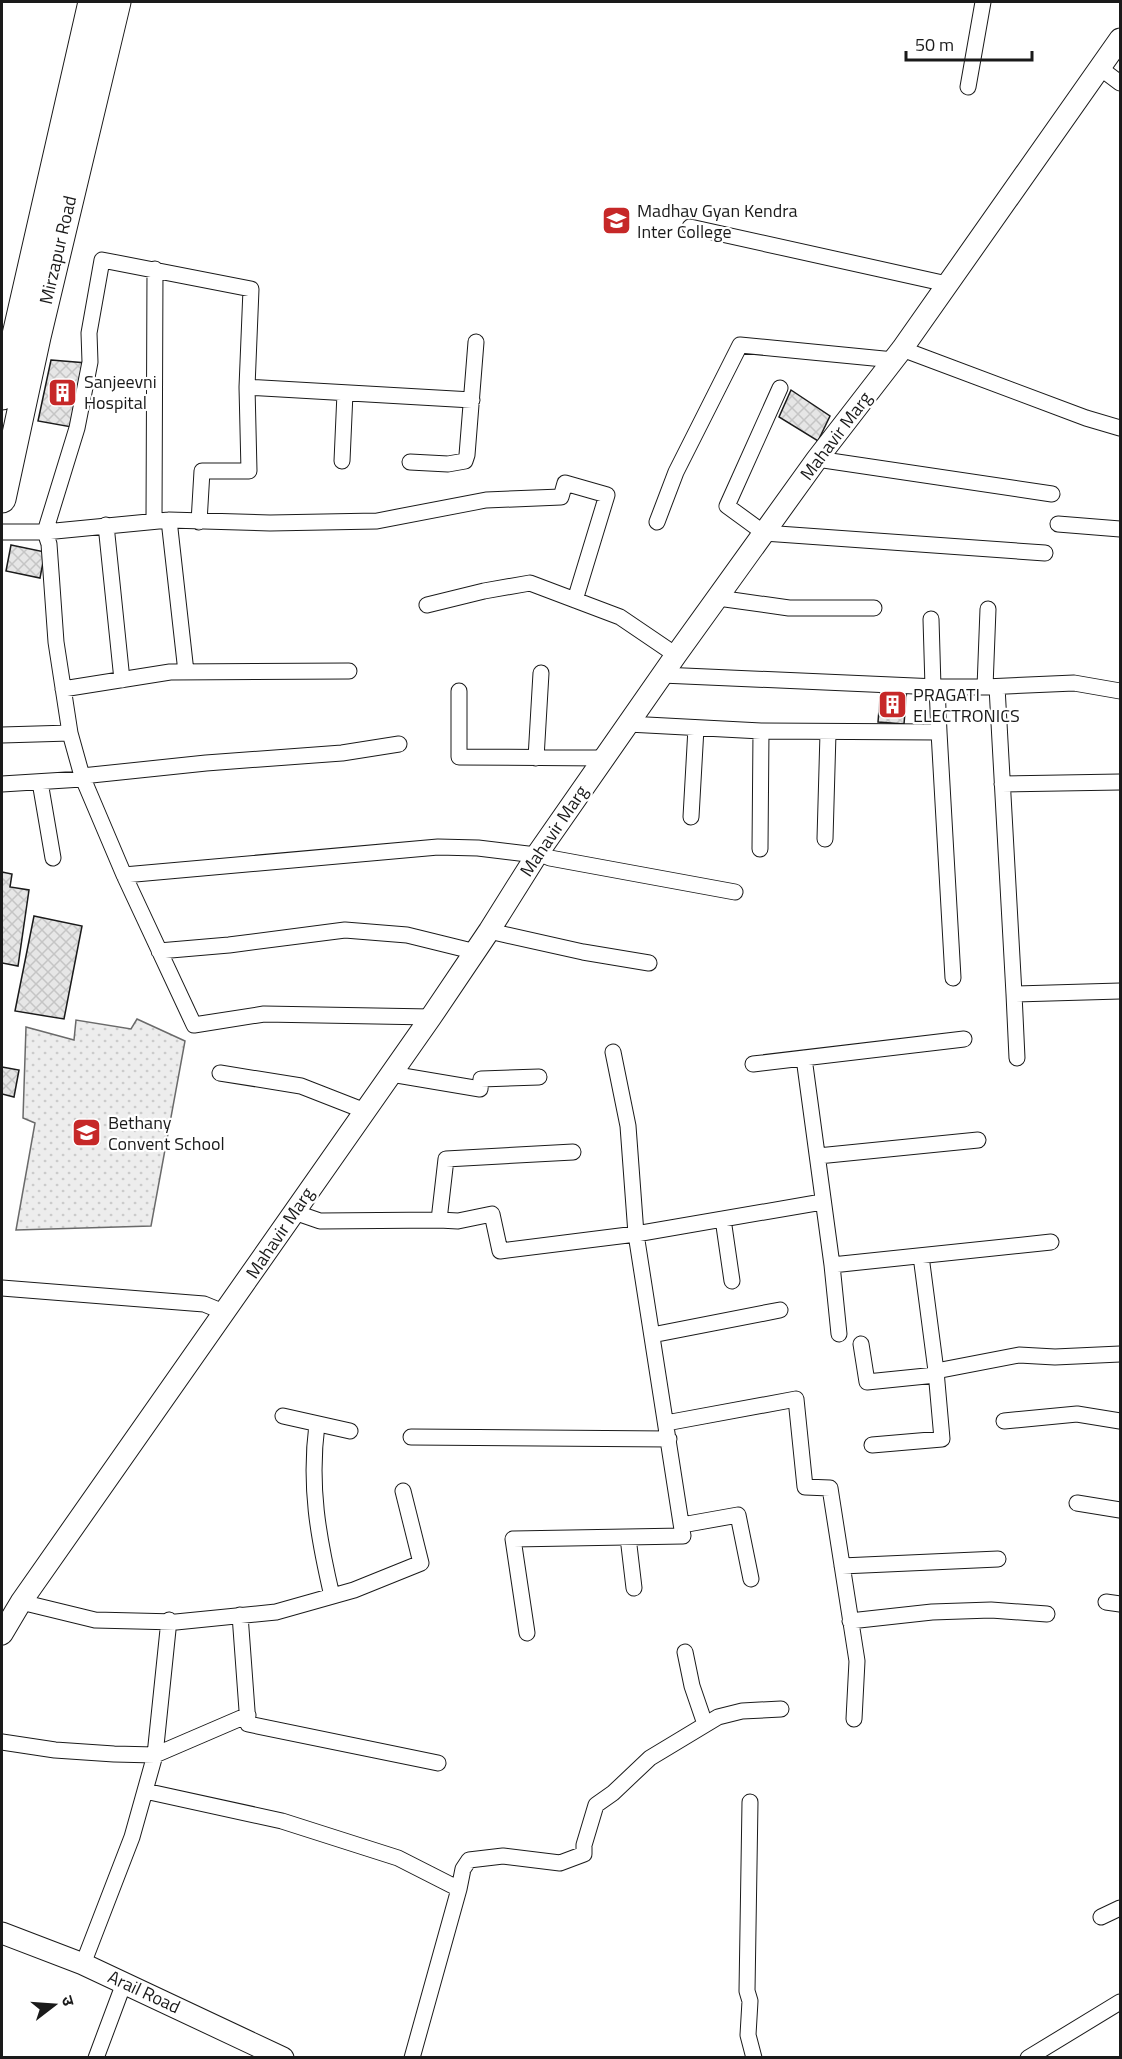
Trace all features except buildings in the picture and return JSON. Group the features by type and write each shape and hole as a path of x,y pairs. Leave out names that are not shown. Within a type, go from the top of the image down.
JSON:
{"highway":[{"name":"Mirzapur Road","path":"2,396 92,2"},
{"name":"Mirzapur Road","path":"2,500 40,326 117,2"}],"street":[{"path":"968,87 983,2"},
{"name":"Mahavir Marg","path":"2,1634 21,1602 432,1017 489,932 537,854 676,655 817,459 898,355 1120,39"},
{"path":"1100,68 1120,83"},
{"path":"690,227 947,284"},
{"path":"199,522 202,471 249,471 246,387 251,289 102,260 89,333 90,363 77,428 45,532 56,642 70,734 82,777 124,875 194,1025 264,1014 432,1017"},
{"path":"155,269 161,521 186,672"},
{"path":"410,462 448,464 465,461 476,342"},
{"path":"657,522 676,472 740,345 898,355 1120,428"},
{"path":"246,387 472,399"},
{"path":"780,388 727,506 765,533 1045,553"},
{"path":"342,461 345,393"},
{"path":"817,459 1052,494"},
{"path":"2,532 45,532 161,521 270,524 377,521 486,500 561,497 565,483 607,495 575,600"},
{"path":"1058,524 1120,529"},
{"path":"106,525 122,680"},
{"path":"427,605 484,591 530,584 620,617 676,655"},
{"path":"718,597 789,608 874,608"},
{"path":"988,609 991,687 1002,784 1017,1058"},
{"path":"931,619 953,978"},
{"path":"63,689 170,672 349,671"},
{"path":"536,758 541,673"},
{"path":"662,675 935,687 1074,683 1120,691"},
{"path":"459,692 459,757 604,758"},
{"path":"628,724 828,733 939,732"},
{"path":"692,818 696,728"},
{"path":"760,731 760,849"},
{"path":"825,839 828,733"},
{"path":"2,735 70,734"},
{"path":"2,784 40,782 206,763 342,753 399,744"},
{"path":"40,782 53,858"},
{"path":"1002,784 1120,782"},
{"path":"124,875 438,847 478,848 537,854 735,892"},
{"path":"159,951 229,945 345,930 407,935 476,951"},
{"path":"489,932 649,963"},
{"path":"1014,994 1120,991"},
{"path":"753,1064 964,1039"},
{"path":"527,1633 513,1539 683,1536 636,1234 628,1126 614,1052"},
{"path":"804,1058 839,1334"},
{"path":"220,1073 301,1086 365,1111"},
{"path":"391,1074 480,1089 481,1079 539,1077"},
{"path":"818,1156 978,1140"},
{"path":"439,1220 446,1159 573,1152"},
{"path":"294,1212 320,1221 458,1221 492,1214 500,1251 636,1234 822,1202"},
{"path":"723,1219 732,1281"},
{"path":"832,1265 1051,1242"},
{"path":"872,1445 942,1439 921,1256"},
{"path":"2,1288 204,1304 226,1313"},
{"path":"652,1335 780,1310"},
{"path":"861,1344 867,1382 936,1373 1019,1355 1054,1357 1120,1354"},
{"path":"666,1423 796,1399 805,1486 830,1488 857,1661 854,1719"},
{"path":"1004,1421 1077,1414 1120,1421"},
{"path":"283,1416 351,1431"},
{"path":"316,1424 312,1456 314,1500 322,1553 332,1596"},
{"path":"411,1437 669,1439"},
{"path":"21,1602 95,1620 169,1620 176,1622 276,1612 354,1590 421,1563 403,1491"},
{"path":"1077,1503 1120,1510"},
{"path":"681,1525 738,1515 751,1580"},
{"path":"628,1537 634,1588"},
{"path":"842,1566 998,1559"},
{"path":"850,1621 932,1612 991,1610 1047,1614"},
{"path":"240,1615 248,1724 438,1763"},
{"path":"83,1964 132,1837 155,1755 169,1620"},
{"path":"685,1652 692,1686 705,1724"},
{"path":"412,2058 463,1869 469,1860 503,1856 560,1863 584,1854 584,1845 596,1805 613,1793 651,1758 718,1717 742,1711 781,1708"},
{"path":"2,1742 55,1750 155,1755 248,1715"},
{"path":"146,1791 282,1821 398,1858 459,1889"},
{"path":"750,1802 747,1991 750,2001 748,2035 754,2058"},
{"path":"1101,1917 1120,1908"},
{"name":"Arail Road","path":"2,1933 83,1964 284,2058"},
{"path":"96,2058 124,1983"},
{"path":"1028,2058 1120,2002"}],"shaded area":[{"path":"137,1019 185,1041 151,1226 16,1230 35,1123 23,1118 26,1027 74,1040 76,1020 131,1029"}],"place":[{"name":"Madhav Gyan Kendra Inter College","path":"616,221"},
{"name":"Sanjeevni Hospital","path":"63,392"},
{"name":"PRAGATI ELECTRONICS","path":"892,705"},
{"name":"Bethany Convent School","path":"87,1133"}]}
